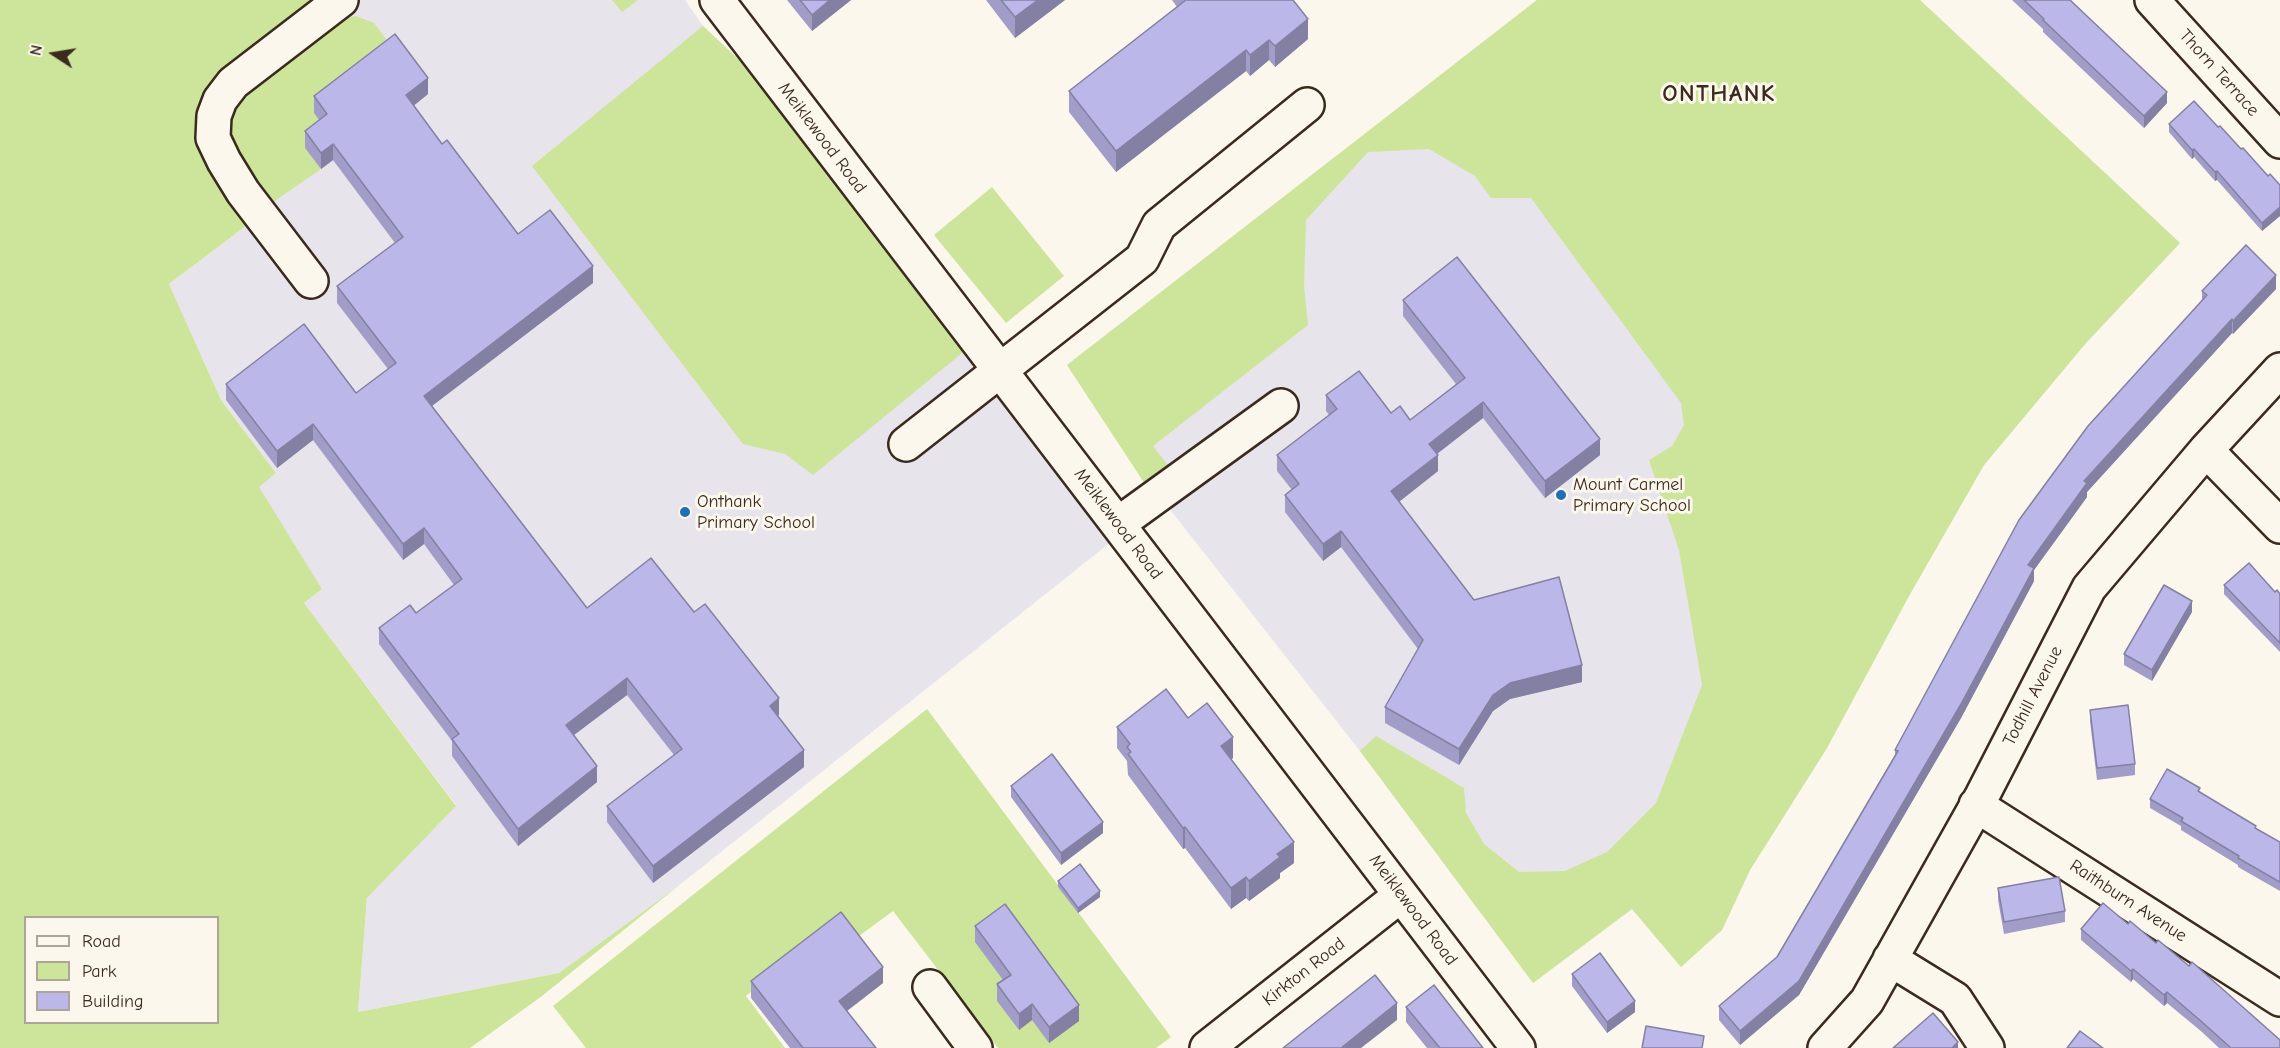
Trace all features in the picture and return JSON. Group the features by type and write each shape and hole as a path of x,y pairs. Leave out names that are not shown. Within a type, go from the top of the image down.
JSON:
{"street":[{"path":"311,280 243,192 224,161 213,138 214,116 220,100 233,83 341,0"},
{"name":"Meiklewood Road","path":"717,0 1518,1048"},
{"name":"Thorn Terrace","path":"2157,2 2280,141"},
{"path":"906,444 1142,259 1159,225 1307,105"},
{"name":"Todhill Avenue","path":"1825,1048 1867,1001 1976,805 2089,588 2206,450 2280,370"},
{"path":"1118,524 1281,406"},
{"path":"2206,450 2280,526"},
{"name":"Raithburn Avenue","path":"1976,805 2280,999"},
{"name":"Kirkton Road","path":"1207,1048 1401,895"},
{"path":"1890,959 1955,999 1987,1048"},
{"path":"930,987 975,1048"}],"shaded area":[{"name":"Onthank Primary School","path":"318,0 685,0 703,26 751,71 1116,538 677,887 559,973 358,1012 367,898 456,805 304,603 322,589 258,487 276,473 221,400 169,284 251,222 210,168 195,136 193,115 203,93 269,37"},
{"name":"Mount Carmel Primary School","path":"1537,0 1920,0 2180,243 2086,343 1984,465 1909,596 1827,748 1750,870 1722,930 1681,967 1632,909 1533,983 1360,751 1168,507 1145,484 1067,365"}],"green space":[{"path":"0,0 318,0 269,37 203,93 195,136 210,168 251,222 169,284 221,400 276,473 259,487 322,589 304,603 456,806 367,898 358,1012 559,973 677,887 542,996 470,1048 0,1048"},
{"path":"612,0 638,0 622,12"},
{"name":"Mount Carmel Primary School","path":"1537,0 1920,0 2180,243 2086,343 1984,465 1909,596 1827,748 1750,870 1722,930 1681,967 1632,909 1533,983 1360,751 1376,736 1464,788 1466,813 1484,844 1519,872 1565,871 1607,852 1656,803 1702,685 1679,550 1649,460 1672,446 1684,425 1681,403 1531,198 1491,198 1475,176 1429,149 1368,152 1306,220 1304,286 1308,325 1153,446 1170,468 1145,484 1067,365"},
{"path":"356,16 374,23 395,51 314,112 327,130 305,148 321,169 269,205 228,144 229,117 242,93 337,20"},
{"path":"703,26 751,71 967,349 813,475 785,454 743,444 532,166"},
{"path":"992,187 1064,276 1006,323 934,235"},
{"path":"927,709 1171,1037 1156,1048 998,1048 893,911 855,939 840,920 746,996 785,1048 586,1048 553,1006"}],"building":[{"path":"800,0 830,0 812,15"},
{"path":"1001,0 1038,0 1015,17"},
{"path":"1186,0 1293,0 1308,19 1275,46 1269,40 1250,55 1246,50 1116,151 1069,91"},
{"path":"2024,0 2070,0 2167,92 2144,116"},
{"path":"395,34 428,78 406,95 442,144 447,140 518,234 550,210 593,266 424,396 587,608 651,558 694,612 705,604 779,698 770,706 804,750 653,866 607,806 682,749 627,678 566,725 597,766 518,829 452,739 459,734 379,628 410,605 416,613 462,579 424,528 403,544 313,424 277,451 226,384 304,324 356,393 396,363 337,286 403,237 333,144 321,153 305,131 327,114 314,96"},
{"path":"2194,101 2218,127 2220,126 2241,149 2243,148 2268,176 2270,174 2280,185 2280,207 2262,223 2217,171 2215,172 2194,149 2192,150 2169,124"},
{"path":"2246,245 2276,275 2233,321 2232,319 2084,481 2087,483 2028,565 2034,568 1961,704 1799,981 1740,1031 1719,1006 1777,957 1898,751 1895,750 2019,520 2088,426 2207,295 2202,291"},
{"path":"1457,257 1600,439 1545,481 1483,402 1429,444 1438,455 1391,491 1474,600 1559,577 1582,665 1510,683 1493,695 1459,749 1385,707 1423,640 1341,531 1323,544 1285,495 1299,484 1277,455 1337,409 1326,395 1359,371 1391,413 1400,406 1410,420 1465,378 1403,300"},
{"path":"2249,563 2275,592 2277,590 2280,594 2280,643 2224,585"},
{"path":"2164,585 2192,601 2152,670 2124,654"},
{"path":"1166,689 1188,718 1207,703 1233,737 1221,746 1294,842 1277,854 1280,857 1249,881 1246,877 1231,888 1128,754 1131,752 1127,747 1130,744 1117,727"},
{"path":"2128,705 2135,764 2097,768 2090,710"},
{"path":"1052,754 1103,822 1061,853 1011,786"},
{"path":"2167,769 2200,788 2198,791 2280,842 2280,882 2238,858 2239,856 2181,821 2183,818 2150,799"},
{"path":"1080,864 1100,891 1078,908 1058,881"},
{"path":"2059,877 2065,911 2004,922 1998,888"},
{"path":"2103,903 2128,924 2130,921 2156,943 2158,940 2189,966 2192,962 2280,1040 2280,1048 2231,1048 2167,992 2164,995 2133,969 2131,971 2081,929"},
{"path":"1005,904 1079,1005 1049,1027 1032,1004 1019,1014 997,984 1011,975 975,926"},
{"path":"841,912 883,967 839,1001 876,1048 803,1048 751,981"},
{"path":"1600,953 1635,1001 1607,1022 1572,974"},
{"path":"1375,975 1397,1003 1341,1048 1283,1048"},
{"path":"1434,985 1483,1048 1440,1048 1406,1007"},
{"path":"1933,1013 1958,1042 1952,1048 1893,1048"},
{"path":"1646,1026 1704,1036 1702,1048 1642,1048"},
{"path":"2080,1031 2103,1048 2067,1048"}],"place":[{"name":"Mount Carmel Primary School","path":"1561,495"},
{"name":"Onthank Primary School","path":"685,512"}],"district":[{"name":"ONTHANK","path":"1719,94"}]}
